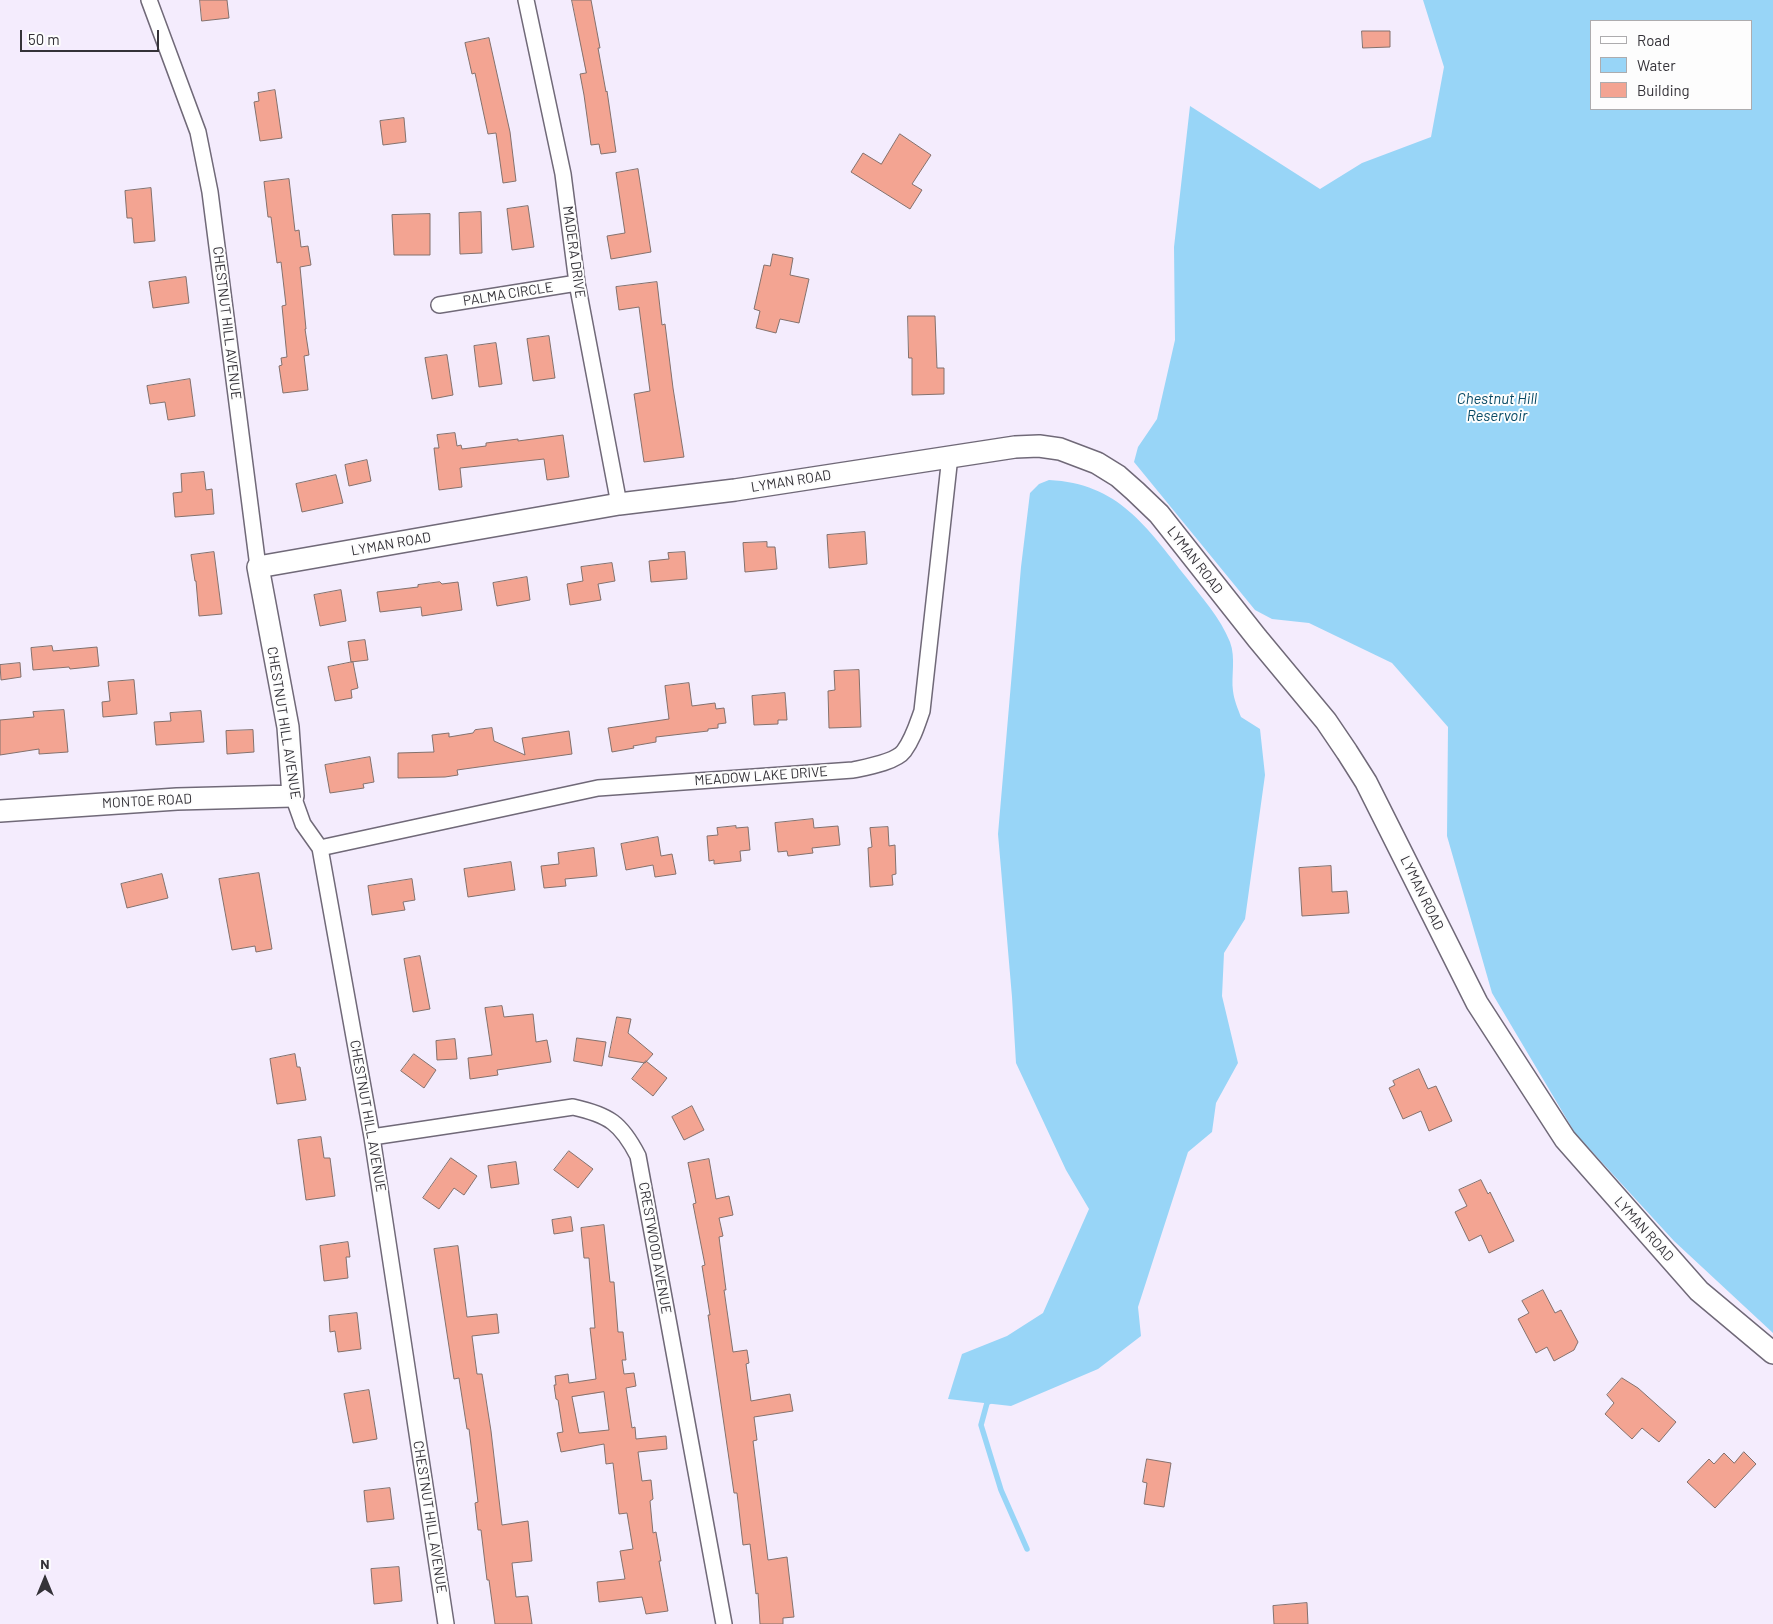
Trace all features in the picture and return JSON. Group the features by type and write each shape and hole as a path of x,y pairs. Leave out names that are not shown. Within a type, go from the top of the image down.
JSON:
{"street":[{"name":"CHESTNUT HILL AVENUE","path":"149,0 198,132 210,192 258,567 288,727 293,796 303,824 320,848 372,1137 446,1624"},
{"name":"MADERA DRIVE","path":"526,0 563,174 578,283 619,504"},
{"name":"PALMA CIRCLE","path":"439,305 578,283"},
{"name":"LYMAN ROAD","path":"258,567 619,504 735,490 1015,447 1039,446 1060,449 1096,463 1118,476 1159,514 1257,638 1326,721 1366,782 1477,1003 1565,1139 1699,1291 1773,1353"},
{"name":"MEADOW LAKE DRIVE","path":"320,848 598,788 853,770 883,763 903,753 914,734 922,711 950,456"},
{"name":"MONTOE ROAD","path":"0,811 177,799 293,796"},
{"name":"CRESTWOOD AVENUE","path":"372,1137 573,1107 593,1112 611,1120 628,1137 638,1156 724,1624"}],"water":[{"name":"Chestnut Hill Reservoir","path":"1423,0 1773,0 1773,1333 1674,1241 1575,1133 1492,993 1447,836 1448,727 1392,663 1309,623 1272,619 1255,610 1134,462 1138,447 1157,419 1175,340 1174,247 1190,106 1320,189 1362,163 1431,137 1444,67"},
{"path":"1049,480 1073,483 1094,489 1129,511 1158,541 1210,608 1226,633 1232,648 1233,691 1241,717 1260,729 1265,775 1245,919 1224,953 1222,996 1238,1063 1216,1103 1212,1132 1188,1152 1138,1307 1141,1336 1098,1369 1011,1406 948,1399 962,1354 1007,1336 1043,1313 1089,1209 1066,1170 1016,1063 998,834 1021,567 1030,493 1039,484"}],"building":[{"path":"200,0 227,0 229,18 202,21"},
{"path":"572,0 591,0 616,152 601,154 599,144 591,145 580,74 586,73"},
{"path":"1362,31 1390,31 1390,47 1363,48"},
{"path":"489,38 510,132 516,181 503,183 496,133 488,134 475,73 472,74 465,43"},
{"path":"275,90 282,138 260,141 254,102 259,101 258,93"},
{"path":"404,118 406,142 383,145 380,121"},
{"path":"900,134 931,155 912,184 922,190 910,209 851,172 863,153 881,164"},
{"path":"638,169 651,252 611,259 607,236 625,233 616,173"},
{"path":"289,179 295,231 299,230 301,247 308,246 311,265 300,267 309,355 304,356 308,390 283,393 279,366 282,365 281,358 287,357 282,306 286,305 281,262 277,263 271,217 268,217 264,182"},
{"path":"151,188 155,241 134,243 132,218 127,218 125,191"},
{"path":"528,206 534,247 512,250 507,209"},
{"path":"481,212 482,253 460,254 459,213"},
{"path":"430,214 430,255 394,255 392,215"},
{"path":"773,254 793,258 790,275 809,279 799,323 780,319 776,333 756,328 760,311 754,309 764,265 770,266"},
{"path":"186,277 189,303 153,308 149,282"},
{"path":"657,282 662,325 665,324 684,457 644,462 634,394 650,391 639,307 619,310 616,287"},
{"path":"908,316 935,316 937,368 944,368 944,394 912,395 912,358 909,358"},
{"path":"549,336 555,378 533,381 527,339"},
{"path":"496,343 502,384 479,387 474,346"},
{"path":"447,355 453,395 432,399 425,358"},
{"path":"190,379 195,416 168,420 165,402 150,404 147,386"},
{"path":"455,433 457,446 461,445 462,449 486,446 486,443 563,435 569,477 547,480 544,459 460,468 462,487 439,490 434,448 439,448 437,435"},
{"path":"367,460 371,481 349,486 345,465"},
{"path":"204,472 206,490 212,489 214,514 175,517 173,493 182,492 181,474"},
{"path":"336,475 343,503 302,512 296,484"},
{"path":"865,532 867,564 829,568 827,535"},
{"path":"767,542 767,547 775,547 777,569 745,572 743,543"},
{"path":"214,552 222,614 199,616 196,581 191,555"},
{"path":"685,552 687,579 651,582 649,561 669,559 668,553"},
{"path":"612,563 615,581 598,584 601,600 570,605 567,584 583,581 581,567"},
{"path":"527,577 530,600 497,606 493,583"},
{"path":"440,582 442,584 458,582 462,610 422,616 421,607 380,612 377,592"},
{"path":"341,590 346,621 320,626 314,595"},
{"path":"365,640 368,660 351,662 348,642"},
{"path":"52,646 53,651 97,647 99,666 33,670 31,648"},
{"path":"353,662 358,688 351,690 352,698 335,701 328,667"},
{"path":"20,663 21,677 1,680 0,665"},
{"path":"859,670 861,727 829,728 828,691 835,690 834,671"},
{"path":"134,680 137,714 103,717 102,702 110,701 108,682"},
{"path":"689,683 692,706 715,703 716,709 724,708 726,723 718,724 718,728 708,729 708,731 656,737 656,742 612,752 608,728 669,719 665,686"},
{"path":"785,693 787,720 778,720 778,724 754,725 752,696"},
{"path":"64,710 68,752 39,754 39,749 0,755 0,720 34,717 33,712"},
{"path":"201,711 204,742 156,745 154,722 171,721 170,713"},
{"path":"492,728 494,741 525,755 522,738 569,731 572,754 457,770 458,775 445,777 398,778 398,753 434,752 432,735 449,733 449,737 473,733 475,730"},
{"path":"253,730 254,752 227,754 226,731"},
{"path":"370,757 374,782 363,784 364,788 330,793 325,765"},
{"path":"813,819 814,828 838,826 840,845 812,848 813,853 788,856 787,851 778,852 775,823"},
{"path":"736,826 736,828 748,827 750,850 740,851 741,861 714,864 714,860 709,861 707,836 718,835 717,828"},
{"path":"888,827 889,846 895,845 896,874 892,875 893,885 870,887 868,848 872,847 870,828"},
{"path":"658,837 661,856 672,854 676,874 655,877 653,865 626,870 621,844"},
{"path":"594,848 597,876 565,879 566,886 544,888 541,866 559,864 558,853"},
{"path":"511,862 515,890 468,897 464,869"},
{"path":"1331,866 1332,892 1347,891 1349,913 1302,916 1299,868"},
{"path":"259,873 272,949 256,952 255,946 232,950 219,879"},
{"path":"162,874 168,898 127,908 121,884"},
{"path":"412,879 415,900 403,902 405,910 372,915 368,886"},
{"path":"420,956 430,1009 413,1012 404,959"},
{"path":"502,1006 504,1017 533,1014 536,1042 547,1040 551,1062 497,1070 498,1075 470,1079 468,1058 492,1055 485,1008"},
{"path":"617,1017 631,1019 628,1033 653,1054 645,1063 609,1057"},
{"path":"577,1038 606,1042 602,1066 574,1061"},
{"path":"455,1039 457,1059 437,1060 436,1041"},
{"path":"295,1054 297,1067 300,1067 306,1100 277,1104 270,1059"},
{"path":"414,1054 436,1070 424,1088 401,1071"},
{"path":"646,1061 667,1078 653,1096 632,1079"},
{"path":"1419,1069 1428,1089 1436,1086 1452,1121 1429,1131 1421,1111 1403,1119 1389,1088 1395,1085 1393,1081"},
{"path":"692,1106 704,1130 684,1140 672,1117"},
{"path":"321,1137 324,1158 330,1158 335,1196 306,1200 298,1140"},
{"path":"569,1151 593,1169 578,1188 554,1170"},
{"path":"451,1158 477,1176 464,1195 454,1188 439,1209 423,1198"},
{"path":"709,1159 716,1199 729,1196 733,1215 719,1218 723,1236 719,1237 733,1352 747,1350 749,1363 746,1364 751,1401 790,1394 793,1411 754,1417 757,1440 753,1441 768,1560 787,1557 794,1617 783,1618 783,1624 760,1624 758,1593 756,1594 750,1544 743,1545 737,1493 734,1493 708,1315 710,1315 702,1266 705,1265 693,1204 696,1203 688,1163"},
{"path":"516,1162 519,1184 491,1188 488,1166"},
{"path":"1481,1180 1488,1194 1490,1192 1514,1241 1489,1253 1481,1235 1469,1241 1455,1212 1467,1206 1459,1190"},
{"path":"571,1217 573,1231 554,1234 552,1220"},
{"path":"604,1225 610,1282 614,1282 618,1332 623,1332 626,1360 622,1360 624,1374 634,1373 636,1386 626,1388 632,1428 635,1427 636,1439 666,1436 667,1449 638,1452 642,1481 651,1480 653,1499 650,1501 653,1533 656,1532 668,1611 646,1614 642,1597 599,1602 597,1582 625,1579 620,1551 633,1549 627,1513 619,1514 613,1463 606,1464 604,1444 561,1452 557,1433 563,1432 554,1385 556,1385 555,1376 568,1374 569,1383 596,1379 590,1328 595,1328 589,1258 584,1258 581,1228","holes":["604,1392 609,1430 579,1433 572,1397"]},
{"path":"348,1242 350,1257 346,1257 348,1278 324,1281 320,1246"},
{"path":"458,1246 467,1317 497,1314 499,1333 472,1336 477,1374 482,1374 502,1525 528,1521 532,1561 512,1563 516,1597 528,1596 532,1624 495,1624 481,1530 478,1530 475,1503 478,1502 469,1429 467,1429 459,1378 454,1379 434,1249"},
{"path":"1543,1290 1555,1313 1561,1310 1578,1342 1574,1350 1554,1361 1547,1347 1536,1353 1518,1319 1529,1313 1522,1301"},
{"path":"357,1313 361,1349 338,1352 335,1331 330,1332 329,1316"},
{"path":"1622,1378 1638,1388 1676,1422 1659,1442 1642,1428 1632,1439 1605,1414 1614,1403 1607,1395"},
{"path":"369,1390 377,1439 353,1443 344,1394"},
{"path":"1744,1452 1756,1464 1715,1508 1687,1482 1709,1459 1714,1464 1724,1453 1734,1463"},
{"path":"1147,1459 1171,1463 1164,1507 1144,1504 1147,1483 1143,1482"},
{"path":"390,1488 394,1519 367,1522 364,1491"},
{"path":"399,1567 402,1601 374,1604 371,1569"},
{"path":"1307,1603 1308,1624 1274,1624 1273,1606"}],"waterway":[{"path":"992,1400 987,1403 981,1425 1001,1490 1027,1549"}]}
